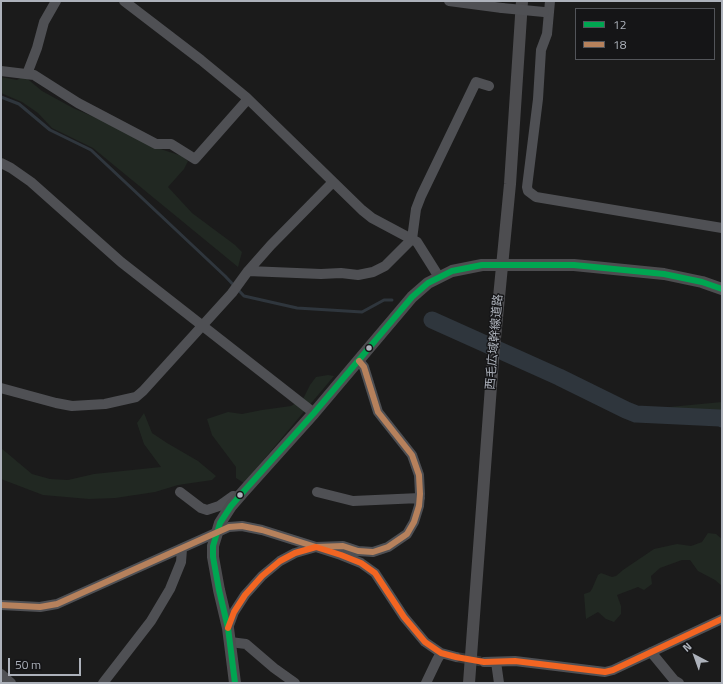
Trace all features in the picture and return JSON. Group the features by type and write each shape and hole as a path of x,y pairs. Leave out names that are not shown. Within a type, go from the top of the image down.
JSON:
{"main road":[{"name":"西毛広域幹線道路","path":"469,683 493,360 510,184 522,1"},
{"path":"235,683 228,628 214,571 213,546 216,533 226,513 238,498 314,413 412,297 428,283 460,268 482,265 574,265 664,274 702,282 722,289"}],"street":[{"path":"27,74 37,48 44,22 56,1"},
{"path":"124,1 201,60 248,99 362,210 372,218 417,242 439,277"},
{"path":"449,1 546,12"},
{"path":"550,1 546,12 548,34 541,50 538,99 527,187 528,191 536,197 722,228"},
{"path":"1,71 27,74 38,77 78,103 156,144 171,144 195,159 248,99"},
{"path":"248,271 366,274 384,266 412,239 416,209 421,196 476,82 489,86"},
{"path":"1,163 31,182 122,262 314,413"},
{"path":"1,388 72,406 105,404 136,397 232,293 248,271 271,245 332,182"},
{"path":"228,628 234,612 245,595 262,576 280,561 295,553 316,547 343,546 358,551 373,552 388,547 407,534 414,522 420,498 419,475 412,456 378,412 364,367 359,361"},
{"path":"180,492 201,508 207,510 219,506 233,496 238,498"},
{"path":"318,492 353,501 420,498"},
{"path":"1,605 40,607 57,604 229,527 242,526 262,530 341,555 361,563 375,573 404,617 425,642 441,653 456,657"},
{"path":"103,683 152,621 170,589 181,562 182,548"},
{"path":"484,662 515,660 605,672 613,670 722,619"},
{"path":"230,642 246,644 274,668 295,683"},
{"path":"651,652 674,680 679,683"},
{"path":"426,683 441,653"},
{"path":"496,662 499,683"},
{"path":"1,674 11,683"}],"shaded area":[{"path":"24,76 42,91 73,108 108,123 154,147 182,156 188,161 184,169 168,187 192,213 235,245 242,252 238,267 93,148 52,128 38,113 22,102 1,93 1,77 17,80"},
{"path":"328,375 334,376 244,483 236,478 236,467 212,435 207,419 228,412 242,414 291,406 303,399 316,377"},
{"path":"722,402 722,428 712,422 656,417 655,414 659,408"},
{"path":"144,413 152,433 198,461 216,476 212,480 178,485 155,492 115,498 89,499 43,495 1,479 1,448 32,474 50,479 68,480 94,474 161,467 144,444 137,423"},
{"path":"708,533 716,534 722,539 722,586 715,580 698,571 690,560 682,560 660,568 651,576 652,584 644,590 638,587 617,595 621,606 621,614 614,622 606,619 598,612 586,619 584,594 590,592 598,575 601,573 612,577 616,576 654,549 677,544 691,546 702,542"}],"waterway":[{"path":"1,97 19,104 50,130 91,150 225,276 244,296 297,308 362,312 384,300 392,300"},
{"path":"432,320 559,377 636,414 722,419"}],"tunnel":[{"path":"456,657 484,662"}],"transit line":[{"name":"12","path":"235,683 228,628 213,557 213,546 220,523 231,506 314,413 412,297 428,283 452,271 482,265 574,265 664,274 702,282 722,289"},
{"name":"18","path":"1,605 40,607 57,604 229,527 242,526 262,530 316,547 343,546 358,551 373,552 388,547 407,534 414,522 419,506 419,475 412,455 378,412 364,367 359,361"},
{"path":"228,628 234,612 245,595 262,576 280,561 295,553 316,547 361,563 375,573 404,617 425,642 441,653 484,662 515,661 605,672 613,670 722,619"}]}
